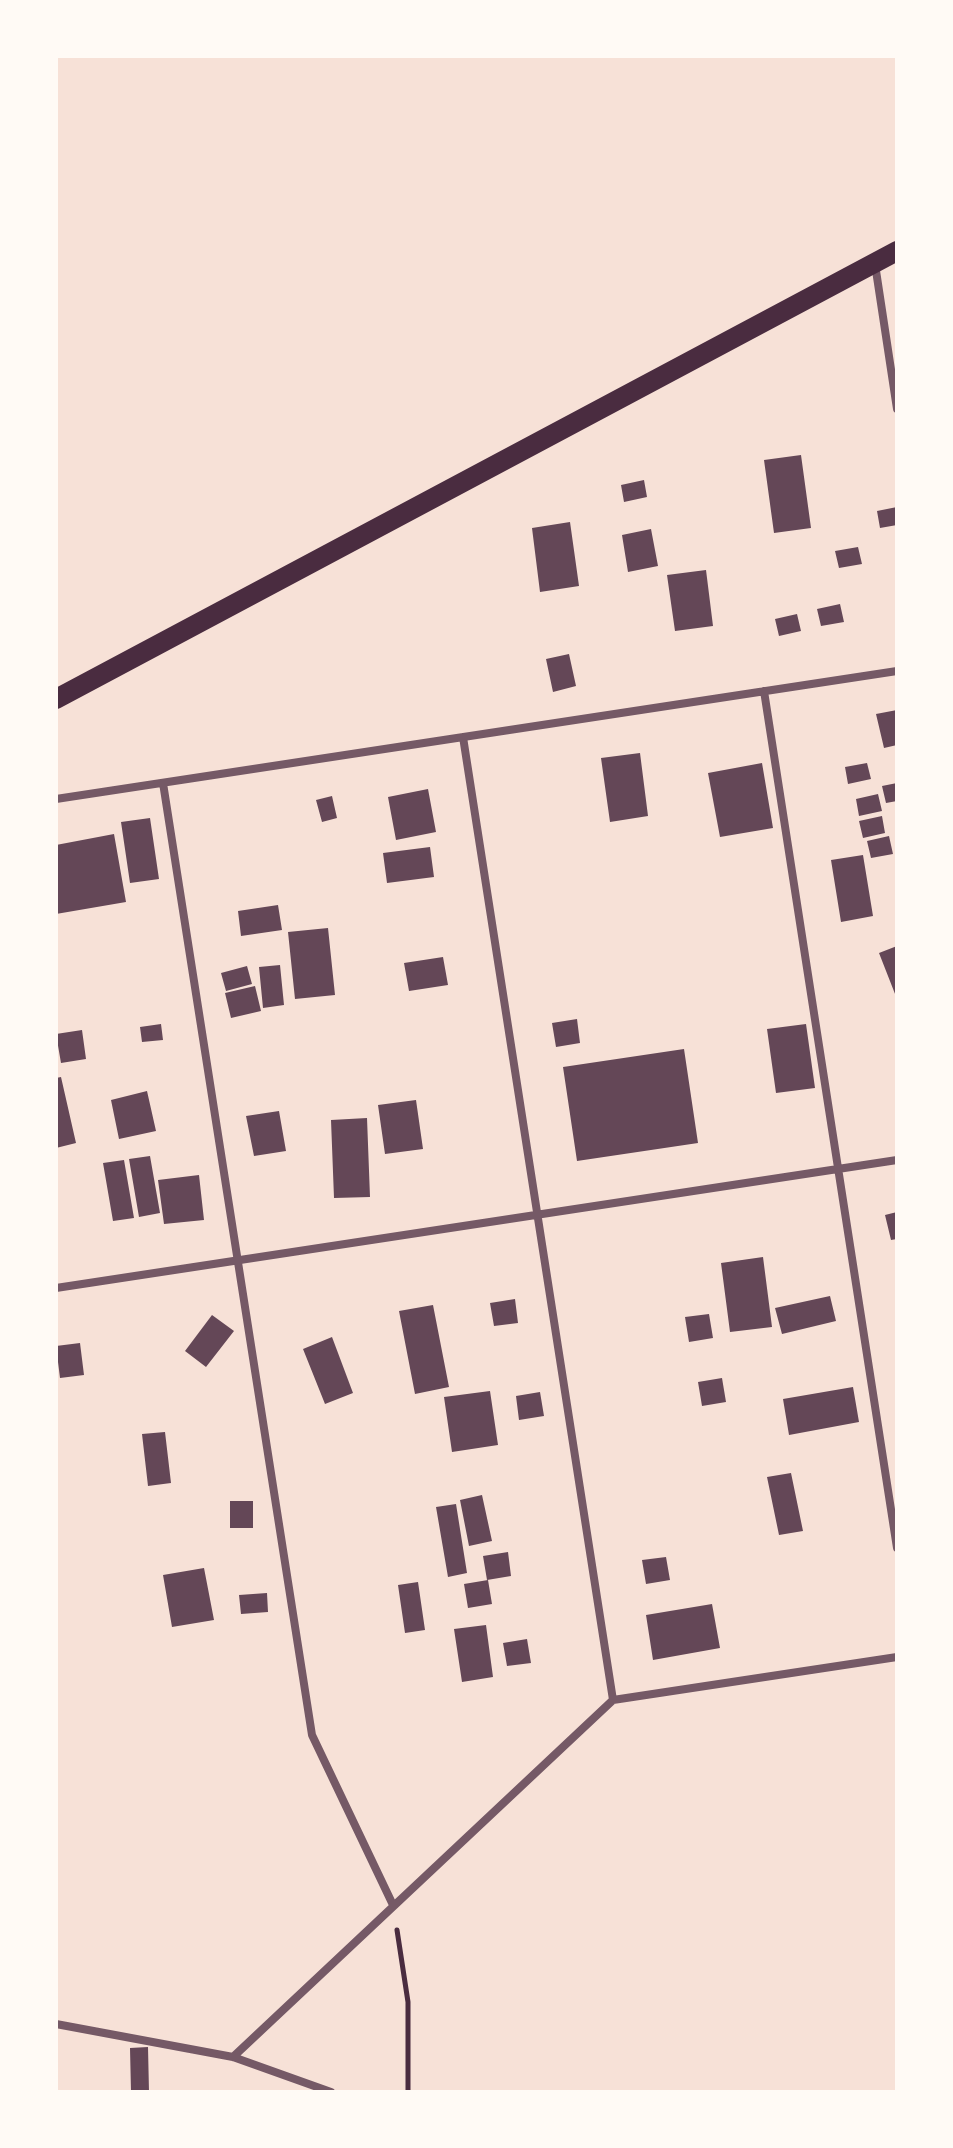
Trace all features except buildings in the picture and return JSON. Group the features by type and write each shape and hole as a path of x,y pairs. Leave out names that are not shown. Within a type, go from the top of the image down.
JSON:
{"main road":[{"path":"56,699 897,251"}],"street":[{"path":"875,264 897,409"},
{"path":"56,799 897,671"},
{"path":"764,691 897,1548"},
{"path":"463,737 613,1700"},
{"path":"163,783 312,1735 393,1905"},
{"path":"56,1288 897,1160"},
{"path":"233,2057 613,1700 897,1657"},
{"path":"56,2024 233,2057 331,2092"}],"path":[{"path":"393,1905 408,2002 408,2092"}]}
